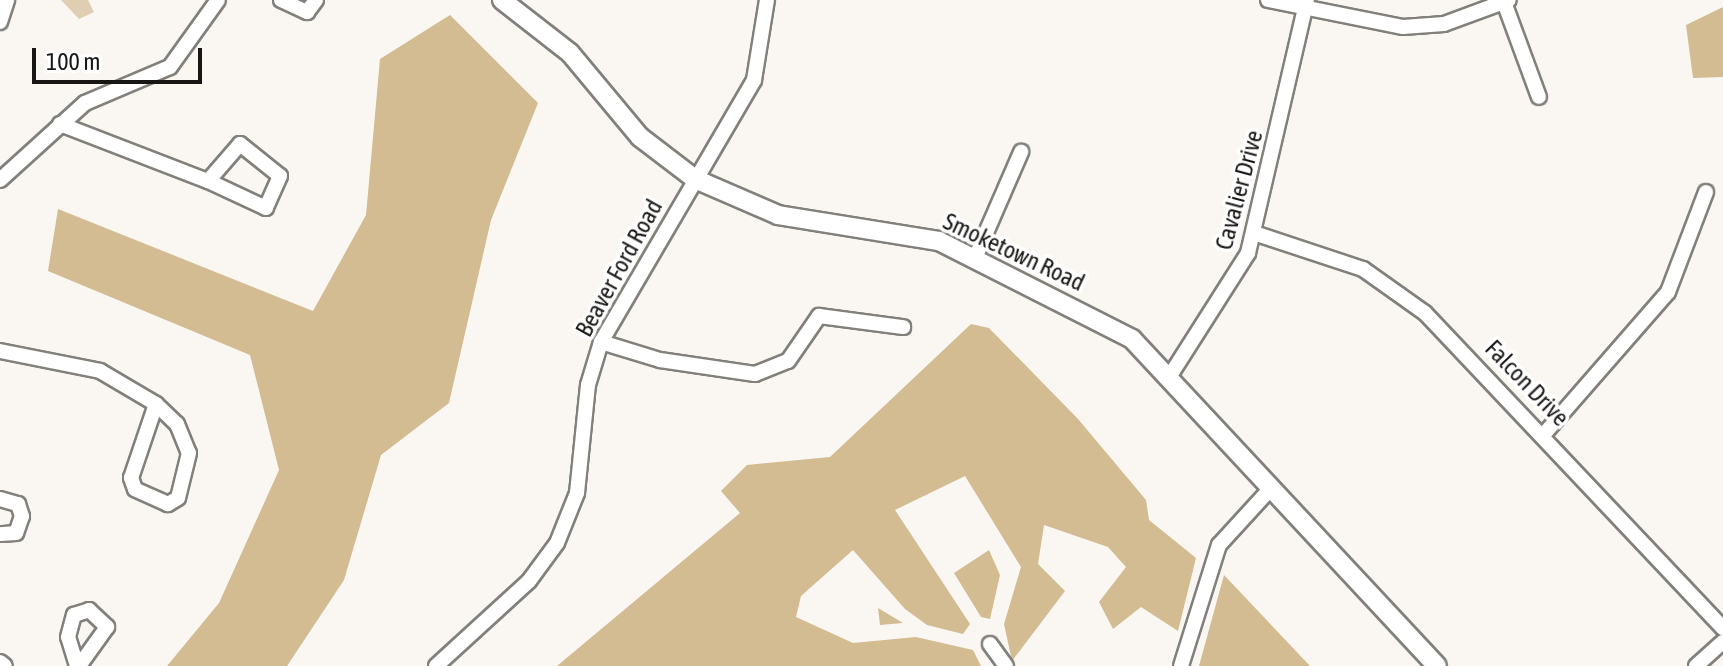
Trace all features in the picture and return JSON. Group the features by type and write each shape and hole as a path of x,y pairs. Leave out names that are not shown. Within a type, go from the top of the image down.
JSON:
{"main road":[{"name":"Smoketown Road","path":"502,0 570,53 640,137 695,179 778,215 916,234 975,258 1111,325 1171,374 1437,666"}],"street":[{"path":"0,22 7,0"},
{"path":"0,180 85,103 170,67 218,0"},
{"path":"281,0 307,12 316,0"},
{"name":"Beaver Ford Road","path":"436,666 529,581 557,543 577,493 588,385 601,342 754,80 767,0"},
{"path":"1268,0 1306,4 1423,27 1506,1 1539,97"},
{"name":"Cavalier Drive","path":"1171,374 1218,309 1254,233 1306,4"},
{"path":"60,124 208,181 260,209 271,205 280,183 275,167 240,144 208,181"},
{"path":"975,258 1021,152"},
{"path":"1545,433 1668,292 1706,192"},
{"name":"Falcon Drive","path":"1254,233 1379,278 1451,337 1545,433 1723,628"},
{"path":"601,342 660,360 755,374 788,361 819,316 903,327"},
{"path":"0,351 100,371 156,404 177,424 189,453 178,498 168,504 135,489 131,478 156,404"},
{"path":"1181,666 1219,545 1272,487"},
{"path":"0,499 18,504 22,516 16,533 0,534"},
{"path":"1696,666 1723,642"},
{"path":"990,644 1006,666"},
{"path":"0,662 5,666"}],"shaded area":[{"path":"61,0 88,0 94,12 79,19"},
{"path":"1723,7 1723,77 1693,78 1686,25"},
{"path":"450,15 538,103 491,220 449,403 381,455 344,580 287,666 167,666 219,603 279,470 250,355 48,271 58,209 313,311 366,215 380,59"},
{"path":"971,324 989,328 1078,419 1146,500 1149,520 1196,558 1178,631 1141,607 1113,629 1099,602 1126,567 1108,547 1044,525 1038,564 1065,591 1012,661 1004,624 1021,567 965,476 895,510 970,624 963,634 927,625 905,609 853,550 801,596 796,617 853,643 916,637 973,650 981,666 557,666 740,513 721,491 747,465 830,457"},
{"path":"989,550 1000,575 990,619 981,617 954,573"},
{"path":"1224,575 1310,666 1199,666"},
{"path":"878,608 903,623 880,625"}]}
